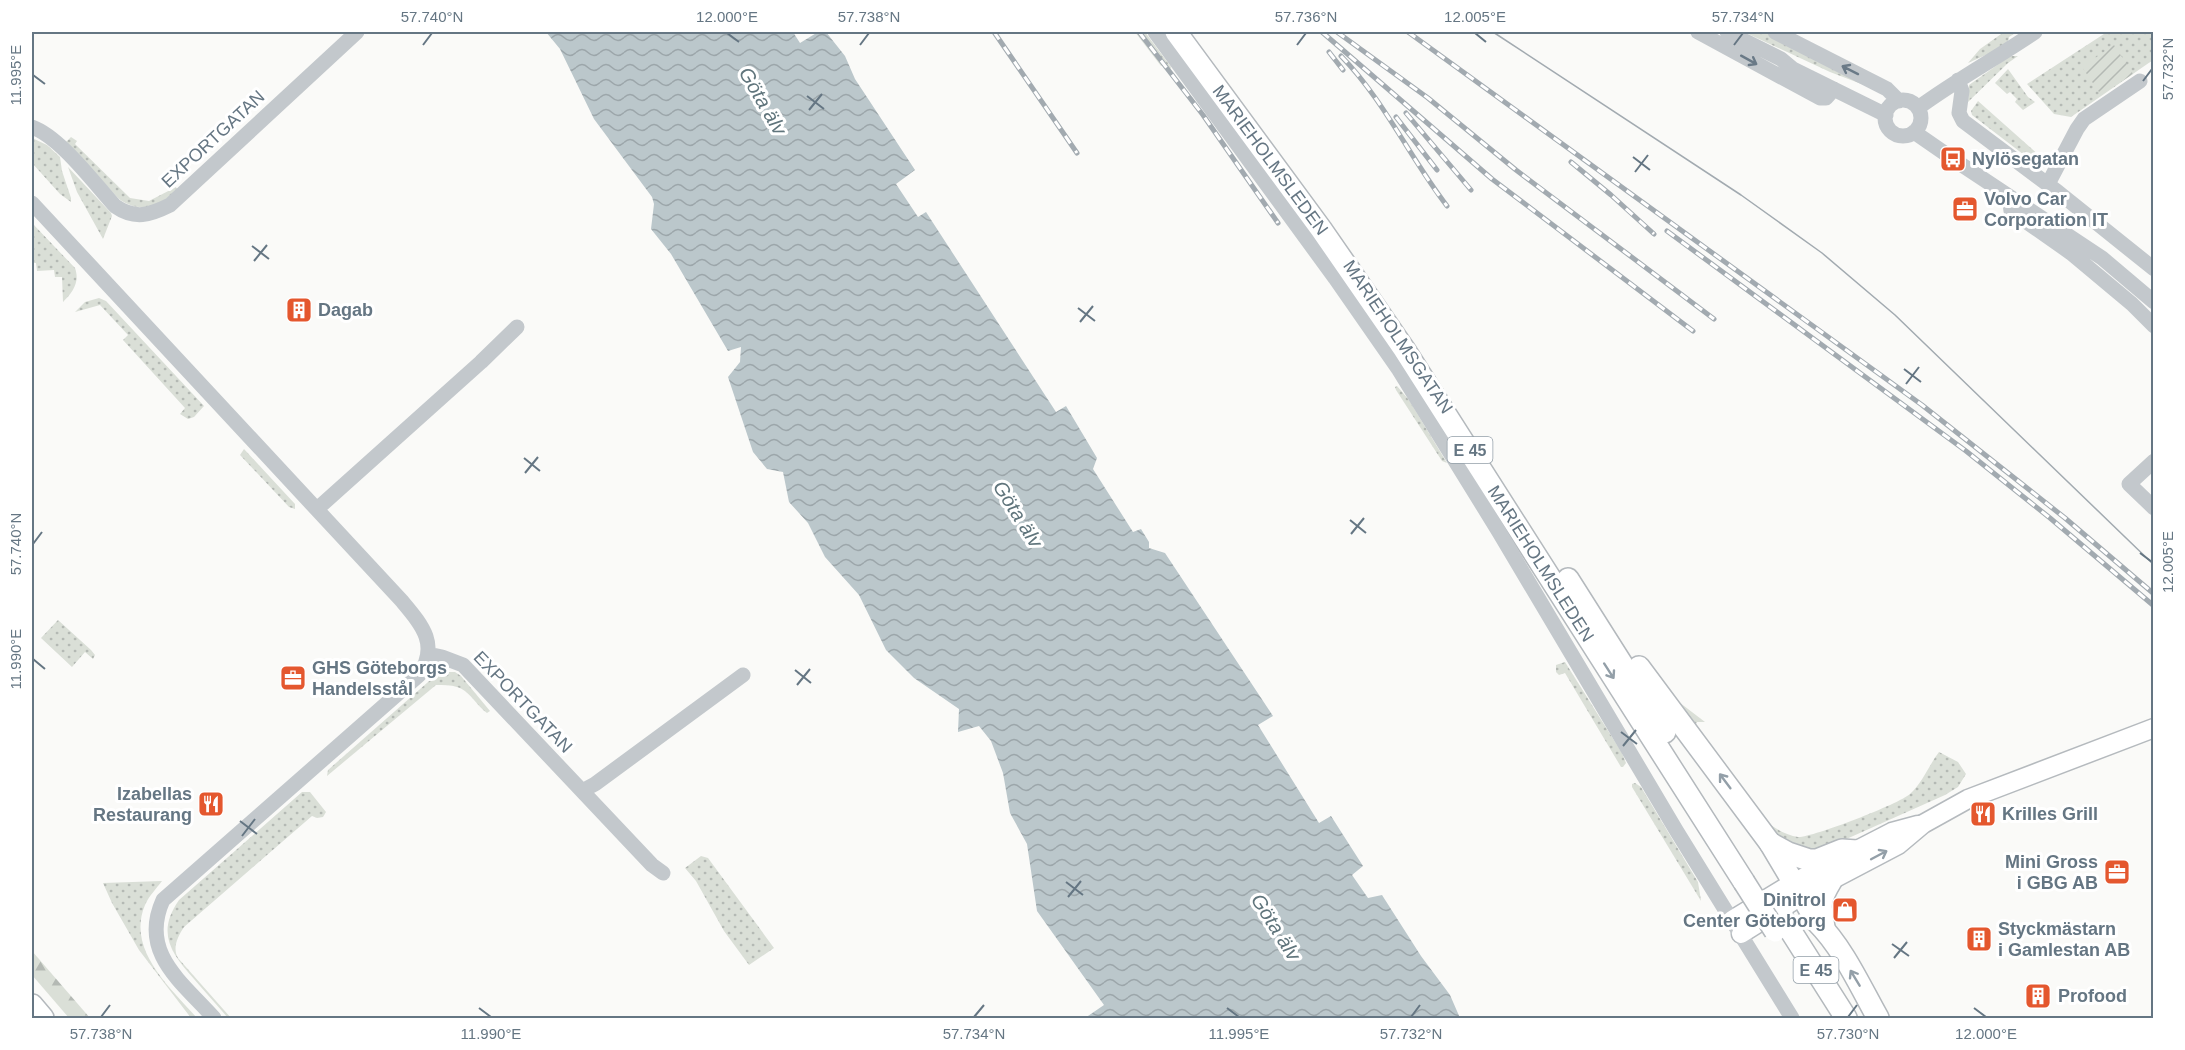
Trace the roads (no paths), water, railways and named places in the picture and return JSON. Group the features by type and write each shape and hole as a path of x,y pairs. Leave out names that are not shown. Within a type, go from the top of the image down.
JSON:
{"highway":[{"name":"MARIEHOLMSLEDEN","path":"1176,32 1321,229 1404,349 1750,878"},
{"name":"MARIEHOLMSLEDEN","path":"1193,32 1339,230 1390,304 1592,616 1780,927 1830,1018"},
{"path":"1592,616 1622,644 1770,843 1878,1018"},
{"path":"1770,843 1809,860 1817,860 1842,850 1857,851"},
{"path":"1825,930 1820,902 1831,881"},
{"name":"MARIEHOLMSLEDEN","path":"1780,927 1846,1018"},
{"path":"32,1005 43,1018"}],"main road":[{"path":"1797,890 1831,881 1898,845 1923,824 1968,799 2154,728"},
{"path":"1737,927 1857,851 1892,832 1923,824"}],"street":[{"name":"EXPORTGATAN","path":"32,127 64,150 115,206 134,214 153,214 171,205 357,32"},
{"name":"MARIEHOLMSGATAN","path":"1155,32 1399,370 1792,1018"},
{"path":"1698,32 1820,98 1826,98 1834,89"},
{"path":"1727,32 1781,59 1793,69 1886,115"},
{"path":"1775,32 1887,89 1898,101"},
{"path":"1918,108 1944,88 1993,60 2035,32"},
{"path":"1781,59 1795,62 1872,97 1908,101 1918,108 1921,121 1914,132 1904,136 1893,133 1887,124 1886,115 1889,107 1898,101"},
{"path":"1958,80 1962,90 1959,113 1961,118 2154,269"},
{"path":"2048,184 2084,119 2140,81"},
{"path":"1914,132 2065,232 2122,274 2150,300"},
{"path":"2012,198 2011,211 2071,253 2112,286 2154,326"},
{"path":"32,203 317,509 420,623 426,634 428,654 426,664 408,685 192,872 163,900 154,929 159,950 166,963 214,1018"},
{"path":"2112,286 2122,274"},
{"path":"317,509 517,327"},
{"path":"2154,461 2129,484 2154,508"},
{"name":"EXPORTGATAN","path":"428,654 464,665 652,865 663,873"},
{"path":"582,791 596,784 743,675"}],"water":[{"name":"Göta älv","path":"546,32 793,32 800,43 818,32 826,32 845,56 855,79 915,170 896,184 918,217 926,212 1056,412 1066,406 1097,458 1093,469 1133,532 1141,529 1149,542 1149,548 1165,553 1273,716 1258,725 1319,823 1331,816 1363,866 1352,875 1368,898 1382,895 1421,956 1450,995 1460,1018 1085,1018 1104,1005 1037,911 1027,844 1010,813 1003,773 991,741 979,726 958,732 959,709 914,678 886,650 859,595 825,557 808,523 789,502 783,472 767,469 753,452 728,377 740,362 741,347 728,351 671,254 651,229 654,204 652,197 594,119 560,49"}],"tram line":[{"path":"1493,32 1741,195 1822,253 1895,315 2154,565"}],"railway":[{"path":"994,32 1077,153"},
{"path":"1139,32 1203,115 1278,223"},
{"path":"1322,32 1492,179 1693,331"},
{"path":"1337,32 1428,98 1516,170 1714,319"},
{"path":"1408,32 1922,405 2065,518 2154,594"},
{"path":"1329,52 1343,70"},
{"path":"1341,56 1384,110 1447,206"},
{"path":"1406,113 1471,190"},
{"path":"1396,117 1437,170"},
{"path":"1571,162 1654,234"},
{"path":"1667,231 1966,451 2154,606"}],"place":[{"name":"Nylösegatan","path":"1953,159"},
{"name":"Volvo Car Corporation IT","path":"1965,209"},
{"name":"Dagab","path":"299,310"},
{"name":"GHS Göteborgs Handelsstål","path":"293,678"},
{"name":"Izabellas Restaurang","path":"211,804"},
{"name":"Krilles Grill","path":"1983,814"},
{"name":"Mini Gross i GBG AB","path":"2117,872"},
{"name":"Dinitrol Center Göteborg","path":"1845,910"},
{"name":"Styckmästarn i Gamlestan AB","path":"1979,939"},
{"name":"Profood","path":"2038,996"}]}
